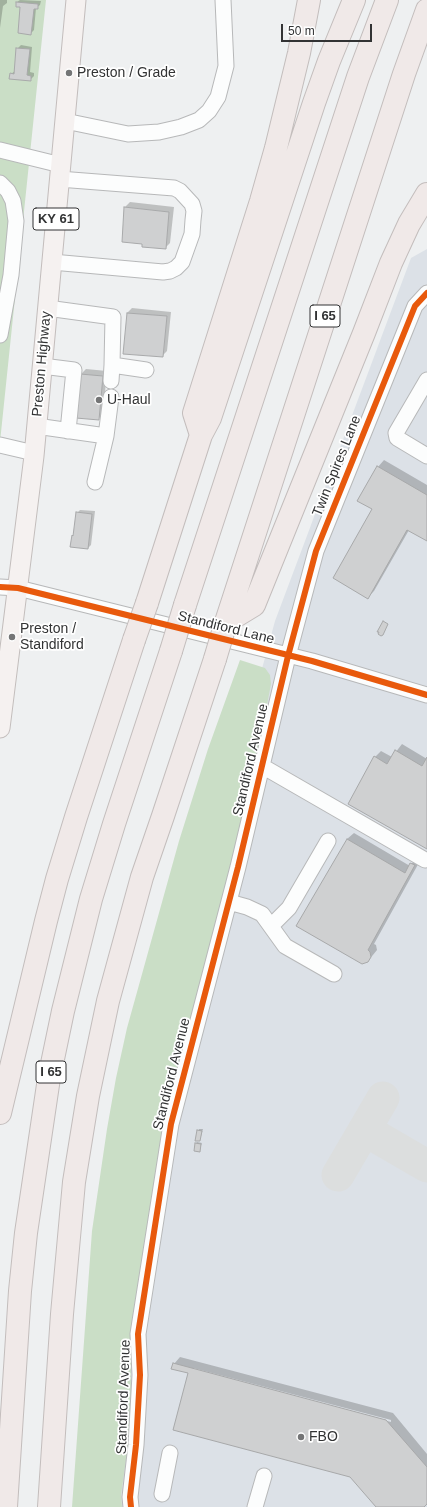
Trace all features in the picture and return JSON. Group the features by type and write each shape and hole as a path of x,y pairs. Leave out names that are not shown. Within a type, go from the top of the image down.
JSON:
{"highway":[{"path":"201,436 194,413 261,201 276,148 309,0"},
{"path":"0,1113 46,921 76,817 201,436 210,418 314,103 354,0"},
{"name":"I 65","path":"6,1507 20,1291 24,1247 37,1152 49,1078 63,1012 91,899 185,605 358,77 387,0"},
{"name":"I 65","path":"49,1507 73,1189 88,1096 108,1001 140,884 404,74 427,10"},
{"path":"226,622 254,605 391,263 409,224 427,194"}],"main road":[{"name":"Preston Highway","path":"0,728 9,588 34,453 76,0"}],"street":[{"path":"65,122 128,134 159,132 182,127 199,120 209,111 218,97 226,66 223,0"},
{"path":"0,150 60,172 174,188 192,204 194,211 192,234 182,262 170,271 163,272 52,262"},
{"path":"0,183 8,191 13,201 16,221 6,274 0,335"},
{"name":"Twin Spires Lane","path":"288,656 316,551 415,306 427,293"},
{"path":"47,308 113,317 112,381"},
{"path":"112,365 146,370"},
{"path":"42,366 74,370 68,431"},
{"path":"427,380 396,433 397,438 427,456"},
{"path":"95,482 106,436 111,396"},
{"path":"36,426 106,436"},
{"path":"0,445 34,453"},
{"name":"Standiford Lane","path":"9,588 345,670 427,695"},
{"name":"Standiford Avenue","path":"131,1507 130,1498 136,1445 140,1375 138,1334 171,1124 229,902 288,656"},
{"path":"262,766 425,860"},
{"path":"271,926 289,908 328,841"},
{"path":"229,902 247,907 262,914 285,946 334,974"},
{"path":"162,1494 170,1453"},
{"path":"255,1507 264,1476"}],"shaded area":[{"path":"427,249 427,1507 100,1507 159,1046 275,621 411,258"}],"green space":[{"path":"0,0 46,0 0,442"},
{"path":"240,660 265,668 270,675 271,684 259,747 160,1150 135,1301 131,1349 131,1424 121,1495 122,1507 72,1507 92,1231 116,1078 127,1028 179,841 208,749"}],"building":[{"path":"16,2 38,4 38,9 34,9 31,35 18,33 20,7 16,7"},
{"path":"16,48 30,49 27,75 31,76 31,81 9,79 10,73 14,74"},
{"path":"124,207 169,212 166,249 142,247 142,244 122,242"},
{"path":"127,313 167,316 163,357 123,354"},
{"path":"80,374 103,376 99,420 76,418"},
{"path":"377,466 427,495 427,541 407,530 368,599 333,578 372,509 357,501"},
{"path":"76,512 92,514 88,549 70,547"},
{"path":"383,621 388,624 383,635 381,636 378,634 379,632 377,632"},
{"path":"395,750 422,766 427,757 427,849 348,804 374,756 387,764"},
{"path":"347,839 405,873 410,863 415,865 368,950 371,957 368,962 362,964 296,926"},
{"path":"197,1130 202,1131 200,1141 195,1141"},
{"path":"195,1143 201,1144 200,1152 194,1151"},
{"name":"FBO","path":"173,1363 386,1420 427,1467 427,1504 424,1507 376,1507 350,1477 173,1430 188,1373 171,1369"}],"taxiway":[{"path":"338,1175 383,1098"},
{"path":"365,1130 427,1166"}],"cycle path":[{"path":"131,1507 130,1497 136,1445 140,1375 138,1334 171,1124 238,867 288,656 316,551 415,306 427,293"},
{"path":"0,587 18,588 312,661 427,695"}],"place":[{"name":"Preston / Grade","path":"69,73"},
{"name":"U-Haul","path":"99,400"},
{"name":"Preston / Standiford","path":"12,637"},
{"name":"FBO","path":"301,1437"}]}
